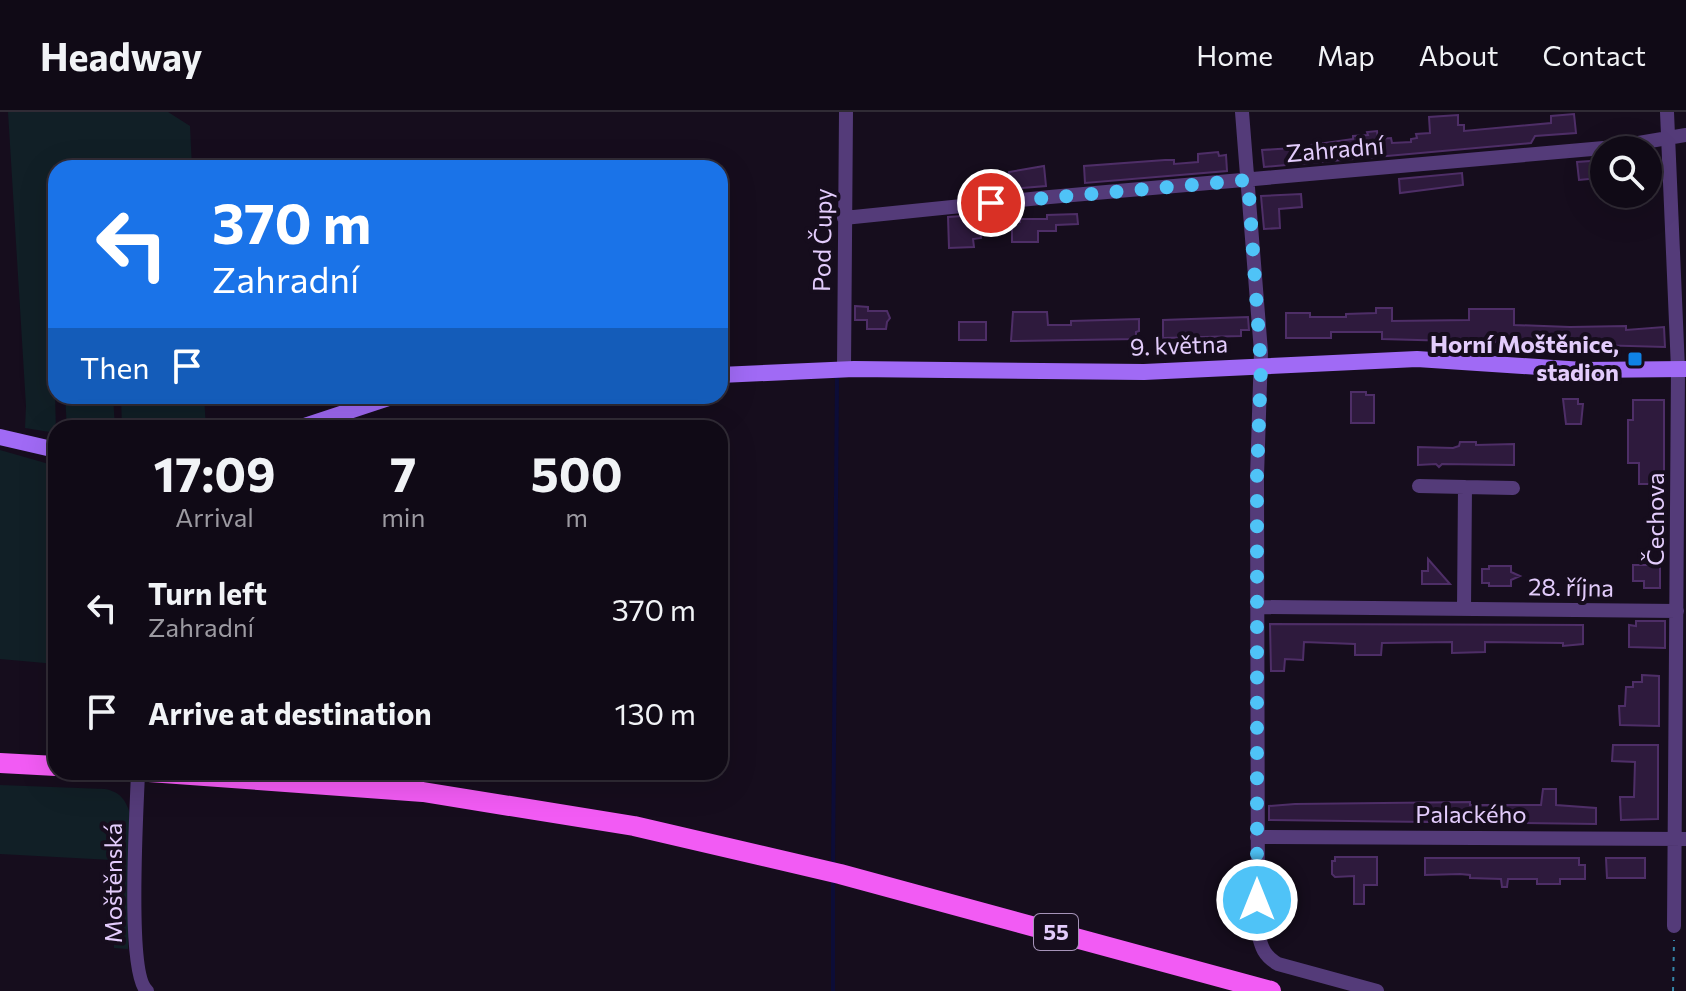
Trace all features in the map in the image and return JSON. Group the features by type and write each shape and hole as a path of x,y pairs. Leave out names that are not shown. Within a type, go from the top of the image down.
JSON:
{"main road":[{"path":"0,763 48,766"},
{"name":"55","path":"266,780 447,795 634,826 832,872 1271,991"}],"street":[{"name":"Pod Čupy","path":"844,369 846,112"},
{"path":"1242,112 1261,367 1257,460 1258,932 1261,947 1268,958 1278,964 1377,991"},
{"name":"Čechova","path":"1667,112 1682,369 1677,611 1681,838 1674,926"},
{"name":"Zahradní","path":"844,218 1586,150 1686,135"},
{"name":"9. května","path":"728,375 844,369 1075,373 1417,359 1583,370 1682,369"},
{"path":"322,420 371,404"},
{"path":"0,437 48,448"},
{"path":"1419,486 1513,488"},
{"path":"1464,609 1465,487"},
{"name":"28. října","path":"1257,607 1677,611"},
{"name":"Moštěnská","path":"138,780 135,865 137,966 142,986 147,991"},
{"name":"Palackého","path":"1257,837 1681,838"}],"path":[{"path":"1673,991 1674,926"}],"shaded area":[{"path":"8,112 168,112 190,126 192,160 48,160 48,404 55,404 56,420 48,420 48,432 25,428"},
{"path":"66,404 114,404 114,420 66,420"},
{"path":"121,404 204,404 206,420 122,420"},
{"path":"0,450 48,464 48,663 0,659"},
{"path":"0,785 105,789 115,792 124,800 130,813 128,949 114,948 112,860 0,854"}],"building":[{"path":"1574,114 1576,133 1535,136 1531,143 1264,167 1262,150 1310,147 1353,139 1353,136 1368,135 1367,132 1377,131 1378,139 1391,138 1392,143 1411,142 1411,139 1417,138 1416,134 1430,133 1429,117 1458,115 1458,125 1464,125 1464,131 1551,123 1551,116"},
{"path":"1218,152 1219,156 1226,155 1227,171 1085,183 1084,166 1165,160 1174,160 1174,164 1198,162 1198,154"},
{"path":"1590,161 1590,179 1579,180 1577,162"},
{"path":"1044,166 1046,186 1010,189 1009,172"},
{"path":"1462,173 1463,185 1400,193 1399,179"},
{"path":"1301,194 1302,207 1279,209 1280,228 1264,229 1261,196"},
{"path":"1077,214 1078,224 1056,225 1056,231 1038,231 1038,242 1012,242 1012,222 1047,219 1047,215"},
{"path":"978,215 981,238 973,239 974,247 949,248 948,217"},
{"path":"855,306 868,307 868,311 887,311 890,318 886,329 867,329 867,320 855,320"},
{"path":"1376,308 1392,308 1392,321 1469,320 1469,309 1514,309 1514,325 1626,326 1626,330 1664,327 1665,347 1382,339 1382,332 1331,332 1331,338 1286,338 1286,313 1346,317 1346,314 1376,313"},
{"path":"1013,312 1047,312 1048,325 1071,325 1071,321 1139,319 1139,331 1136,332 1136,339 1011,341"},
{"path":"1248,317 1249,330 1241,330 1241,336 1163,338 1163,320"},
{"path":"959,322 986,322 986,340 959,340"},
{"path":"1351,392 1374,395 1374,423 1351,423"},
{"path":"1563,399 1578,399 1578,404 1583,404 1581,424 1566,424"},
{"path":"1633,400 1664,400 1664,484 1639,484 1639,463 1628,463 1628,420 1633,420"},
{"path":"1460,442 1476,442 1476,445 1514,444 1514,465 1418,465 1418,447 1453,448"},
{"path":"1428,559 1450,584 1422,584 1422,571 1428,571"},
{"path":"1633,565 1660,565 1660,588 1644,588 1644,581 1633,581"},
{"path":"1489,566 1511,566 1511,572 1520,576 1511,580 1511,586 1489,586 1489,583 1482,583 1482,569 1489,569"},
{"path":"1636,621 1665,621 1665,648 1629,647 1629,625 1636,626"},
{"path":"1270,624 1583,625 1583,644 1563,646 1563,643 1485,642 1485,652 1452,653 1452,642 1382,643 1381,655 1355,655 1355,644 1304,642 1303,660 1285,659 1284,671 1271,671"},
{"path":"1642,675 1659,676 1659,726 1620,725 1619,706 1625,706 1626,687 1633,687 1633,682 1642,682"},
{"path":"1613,745 1658,745 1658,819 1621,820 1620,797 1634,797 1635,762 1612,761"},
{"path":"1543,789 1556,789 1556,805 1596,808 1596,824 1269,820 1269,806 1295,804 1470,802 1470,805 1541,805"},
{"path":"1335,857 1377,857 1377,885 1364,885 1364,904 1354,904 1354,876 1335,877 1332,874"},
{"path":"1425,858 1579,858 1579,865 1585,865 1585,879 1560,879 1560,884 1537,884 1537,879 1508,879 1507,887 1502,887 1501,879 1470,878 1470,875 1460,874 1425,875"},
{"path":"1606,858 1645,858 1645,878 1607,878"}],"waterway":[{"path":"833,866 837,376"},
{"path":"833,879 833,991"}],"place":[{"name":"Horní Moštěnice, stadion","path":"1635,359"}],"route":[{"path":"991,203 1248,180 1261,352 1257,476 1257,900"}]}
